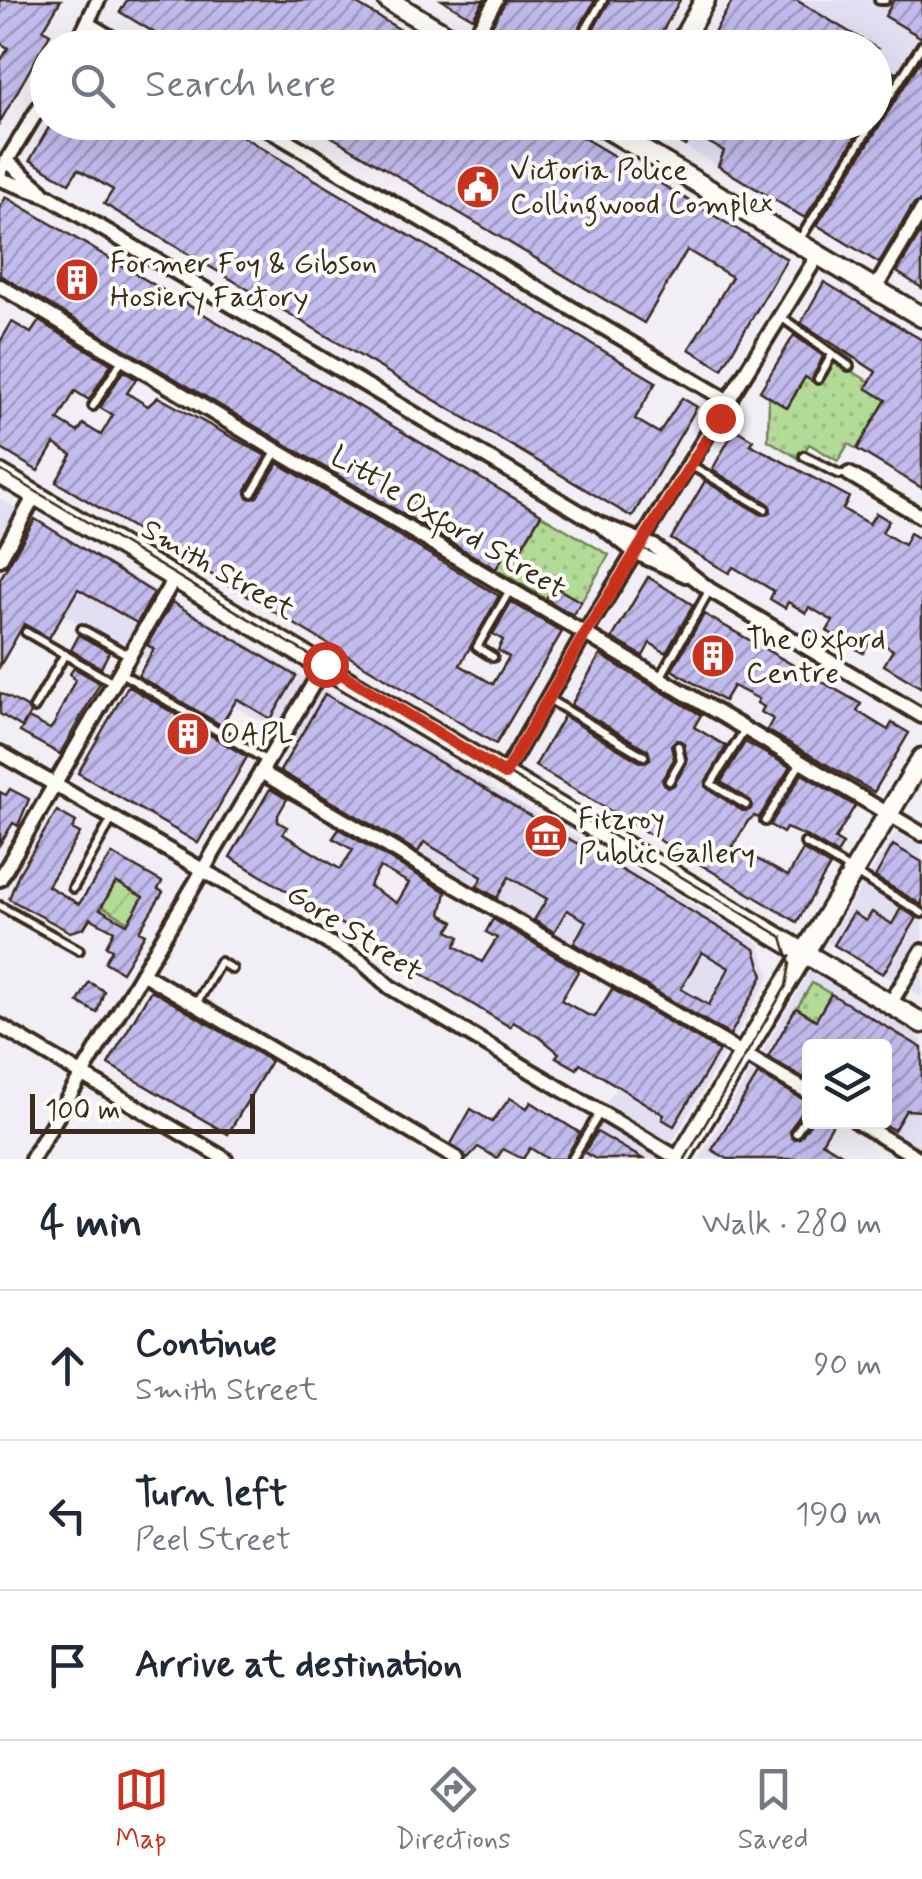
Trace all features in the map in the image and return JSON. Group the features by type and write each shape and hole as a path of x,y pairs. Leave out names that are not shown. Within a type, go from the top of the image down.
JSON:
{"street":[{"path":"84,30 98,0"},
{"path":"388,0 439,30"},
{"path":"478,30 496,0"},
{"path":"688,30 706,0"},
{"path":"88,24 98,30"},
{"path":"30,124 2,171 599,524 636,554 686,575"},
{"path":"286,140 730,402"},
{"path":"644,140 798,243 922,317"},
{"path":"874,289 922,210"},
{"path":"505,774 585,634 692,466 818,255"},
{"name":"Little Oxford Street","path":"0,286 447,558 511,589 700,710 744,730 922,834"},
{"name":"Smith Street","path":"0,474 325,664 922,1023"},
{"path":"849,474 922,517"},
{"path":"0,560 35,495"},
{"path":"599,524 645,540 686,575 922,716"},
{"path":"0,879 6,856 55,786 175,577"},
{"path":"32,1159 325,664"},
{"name":"Gore Street","path":"0,753 362,962 390,988 680,1159"},
{"path":"680,1159 922,758"},
{"path":"264,766 802,1088"},
{"path":"890,1004 922,951"},
{"path":"142,973 457,1159"},
{"path":"2,1033 83,1075 225,1159"},
{"path":"869,1129 920,1159"}],"lane":[{"path":"584,30 602,0"},
{"path":"892,93 922,45"},
{"path":"798,243 863,140"},
{"path":"781,317 849,366"},
{"path":"818,379 832,355"},
{"path":"93,406 122,359"},
{"path":"804,456 839,474 849,474"},
{"path":"252,493 281,459"},
{"path":"692,466 765,509"},
{"path":"493,657 477,647 511,589"},
{"path":"658,680 710,590"},
{"path":"82,628 130,656"},
{"path":"26,632 116,678 264,766"},
{"path":"34,708 64,654"},
{"path":"548,699 644,756"},
{"path":"744,730 710,784 746,805"},
{"path":"669,781 681,760 678,746"},
{"path":"765,821 800,764"},
{"path":"72,888 112,819"},
{"path":"805,843 922,913"},
{"path":"0,906 79,950"},
{"path":"195,1005 220,962 232,969"},
{"path":"572,1159 600,1113"},
{"path":"796,1133 802,1123"}],"shaded area":[{"path":"733,0 922,0 922,223 892,271 675,140 892,140 892,30 821,30"},
{"path":"0,499 759,943 770,976 662,1159 575,1159 664,1002 314,797 334,760 0,581"},
{"path":"896,832 922,846 922,997 827,942"},
{"path":"810,971 922,1038 922,1154 880,1129 892,1129 892,1039 802,1039 804,1129 787,1159 699,1159"}],"green space":[{"path":"837,349 853,358 848,369 870,382 867,388 886,400 857,449 848,444 838,461 809,444 800,459 768,440 769,397 788,407 805,377 814,382"},
{"path":"541,515 609,555 581,602 554,586 546,599 496,569 510,544 521,550"},
{"path":"116,882 143,897 129,922 102,906"},
{"path":"812,983 831,994 816,1020 797,1008"}],"building":[{"path":"0,0 61,0 43,30 30,30 30,69 0,122 0,62 8,48 0,43"},
{"path":"127,0 350,0 401,30 150,30 120,12"},
{"path":"442,0 484,0 473,18"},
{"path":"506,0 595,0 578,30 490,30"},
{"path":"610,0 680,0 663,30 593,30"},
{"path":"733,0 796,0 846,30 716,30"},
{"path":"894,0 922,0 922,38 885,16"},
{"path":"922,58 922,200 913,205 879,263 817,225 870,140 892,140 892,106"},
{"path":"42,140 248,140 656,382 635,419 659,433 682,398 697,407 632,517 104,204 113,190 78,169 69,183 30,160"},
{"path":"337,140 587,140 787,259 722,369 689,349 732,277 687,250 644,323"},
{"path":"704,140 854,140 805,218 718,166 724,151"},
{"path":"6,197 541,514 520,550 510,544 496,569 0,275 0,207"},
{"path":"922,230 922,288 897,272"},
{"path":"824,282 922,340 922,488 857,449 886,400 866,388 876,372 801,323"},
{"path":"39,321 111,364 89,400 75,391 58,420 78,432 83,424 101,435 113,415 100,408 123,371 136,379 127,393 148,406 158,397 266,456 246,490 248,498 257,497 278,463 499,596 460,665 493,684 509,657 498,650 503,640 493,634 511,602 562,632 496,744 56,482 72,455 54,444 38,471 0,448 0,342 12,322 31,333"},
{"path":"794,335 823,356 812,381 805,377 787,408 760,391"},
{"path":"735,429 753,440 750,444 849,497 843,509 869,524 876,513 889,521 882,532 904,545 910,533 922,540 922,688 884,665 893,650 872,638 863,653 827,631 833,621 809,607 806,613 788,602 785,608 770,599 774,591 733,567 729,573 671,539 705,481 762,515 771,512 768,503 712,470"},
{"path":"35,519 154,593 137,623 78,589 49,638 24,624 0,666 0,579"},
{"path":"648,577 693,605 666,653 650,643 643,656 612,638"},
{"path":"553,586 581,602 573,615 546,599"},
{"path":"172,602 296,676 271,719 237,699 221,725 138,676 154,649 147,645"},
{"path":"704,614 861,704 857,711 888,730 892,723 909,733 874,792 767,730 773,719 761,712 764,707 757,703 759,699 733,686 724,701 672,670"},
{"path":"79,635 109,652 101,668 71,650"},
{"path":"600,655 701,715 694,727 726,746 705,786 742,811 751,809 751,801 721,782 745,742 790,767 759,818 754,816 748,821 733,846 788,876 803,850 830,866 797,922 535,766 564,716 640,762 650,759 648,750 571,705","holes":["676,740 684,744 687,762 674,785 668,788 662,780 674,759 671,745"]},
{"path":"74,668 100,683 60,754 20,732 28,718 50,729 75,680 70,674"},
{"path":"128,686 247,757 198,843 78,773"},
{"path":"0,693 27,707 30,713 22,727 0,714"},
{"path":"325,694 755,949 763,976 730,1035 574,943 586,921 567,910 554,932 534,920 547,899 509,877 497,898 477,886 482,877 424,842 418,852 280,771","holes":["702,952 729,968 709,1005 681,989"]},
{"path":"802,774 855,806 835,839 843,844 837,854 808,837 786,828 783,833 770,825"},
{"path":"10,789 29,799 18,826 13,823 0,844 0,792 6,795"},
{"path":"270,789 287,799 278,815 278,822 287,827 283,834 340,869 353,850 333,838 339,829 446,892 441,914 454,922 448,931 460,937 455,946 482,962 497,938 486,932 493,919 579,970 561,1000 595,1017 612,989 719,1051 674,1126 662,1119 664,1115 580,1063 577,1069 556,1057 559,1053 542,1039 513,1022 510,1027 385,951 388,947 368,935 366,939 230,857","holes":["380,867 409,883 397,903 369,886"]},
{"path":"57,811 76,822 72,829 80,833 48,886 79,904 112,854 162,882 158,889 163,892 139,931 145,934 122,972 105,962 112,949 106,946 114,931 90,918 84,928 70,932 9,899 19,873","holes":["116,882 143,897 127,924 100,909"]},
{"path":"893,845 922,862 922,905 875,877"},
{"path":"901,908 917,918 883,974 834,945 853,913 866,921 872,912 892,924"},
{"path":"89,982 104,991 97,1013 78,1002"},
{"path":"151,990 271,1061 228,1134 108,1064"},
{"path":"831,994 922,1048 922,1111 906,1110 892,1129 892,1039 802,1039 802,1077 768,1057 796,1008 816,1020"},
{"path":"758,1074 802,1099 802,1113 790,1129 792,1138 800,1138 806,1129 830,1129 822,1142 850,1159 728,1159 712,1150"},
{"path":"510,1098 527,1108 531,1102 580,1133 565,1159 548,1159 530,1148 523,1159 503,1149 497,1158 478,1147 467,1159 451,1144 471,1109 492,1122"},
{"path":"597,1132 643,1159 596,1159 584,1152"}],"tram line":[{"path":"0,470 782,937 790,964 786,986 685,1159"}],"place":[{"name":"Victoria Police Collingwood Complex","path":"478,187"},
{"name":"Former Foy & Gibson Hosiery Factory","path":"77,280"},
{"name":"The Oxford Centre","path":"713,656"},
{"name":"OAPL","path":"188,734"},
{"name":"Fitzroy Public Gallery","path":"546,836"}],"route":[{"path":"325,664 505,774 585,634 720,418"}]}
